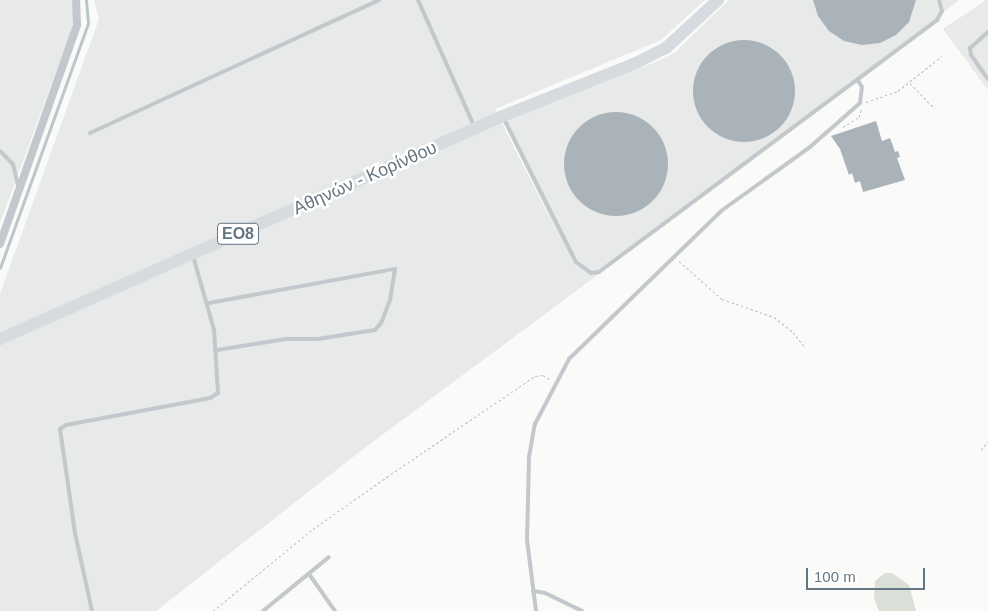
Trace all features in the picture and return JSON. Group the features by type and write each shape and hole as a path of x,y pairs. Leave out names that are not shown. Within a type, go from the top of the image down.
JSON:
{"main road":[{"name":"Αθηνών - Κορίνθου","path":"0,339 475,128 666,48 718,0"}],"street":[{"path":"0,244 77,25 76,0"}],"lane":[{"path":"90,133 379,0"},
{"path":"418,0 475,128"},
{"path":"503,116 576,262 591,273 609,267 937,20 942,11 939,0"},
{"path":"988,32 970,48 971,55 988,79"},
{"path":"536,611 527,540 529,457 535,424 569,359 675,258 721,211 810,147 860,103 862,87 857,79"},
{"path":"0,151 13,164 18,177 18,191"},
{"path":"92,611 75,533 60,429 66,425 213,397 220,389 217,350 208,303 192,254"},
{"path":"208,303 395,269 390,300 381,324 375,330 318,339 286,339 217,350"},
{"path":"263,611 329,557"},
{"path":"309,574 335,611"},
{"path":"533,591 546,593 582,611"}],"path":[{"path":"860,103 875,101 910,82 942,56"},
{"path":"910,82 934,108"},
{"path":"675,258 722,299 774,317 804,346"},
{"path":"213,611 313,529 535,376 543,375 556,386"},
{"path":"980,450 988,442"}],"shaded area":[{"path":"0,0 72,0 74,12 72,29 0,223"},
{"path":"94,0 705,0 661,40 495,109 560,239 504,122 674,53 729,0 959,0 868,74 362,450 156,611 0,611 0,294 99,19"},
{"path":"988,0 988,90 943,29"},
{"path":"885,573 892,573 909,585 916,611 879,611 874,598 875,581"}],"building":[{"path":"813,0 916,0 909,22 896,35 880,43 862,45 844,41 829,31 818,16"},
{"path":"744,40 764,44 780,55 791,71 795,91 791,111 780,127 764,138 744,142 724,138 708,127 697,111 693,91 697,71 708,55 724,44"},
{"path":"616,112 636,116 645,120 653,127 660,135 664,144 668,164 664,184 660,193 653,201 645,208 636,212 616,216 596,212 587,208 579,201 572,193 568,184 564,164 568,144 572,135 579,127 587,120 596,116"},
{"path":"876,121 882,141 890,138 895,152 898,151 900,157 897,158 905,180 863,192 860,181 855,183 852,173 849,175 840,149 831,136"}],"waterway":[{"path":"0,268 88,23 86,0"}]}
